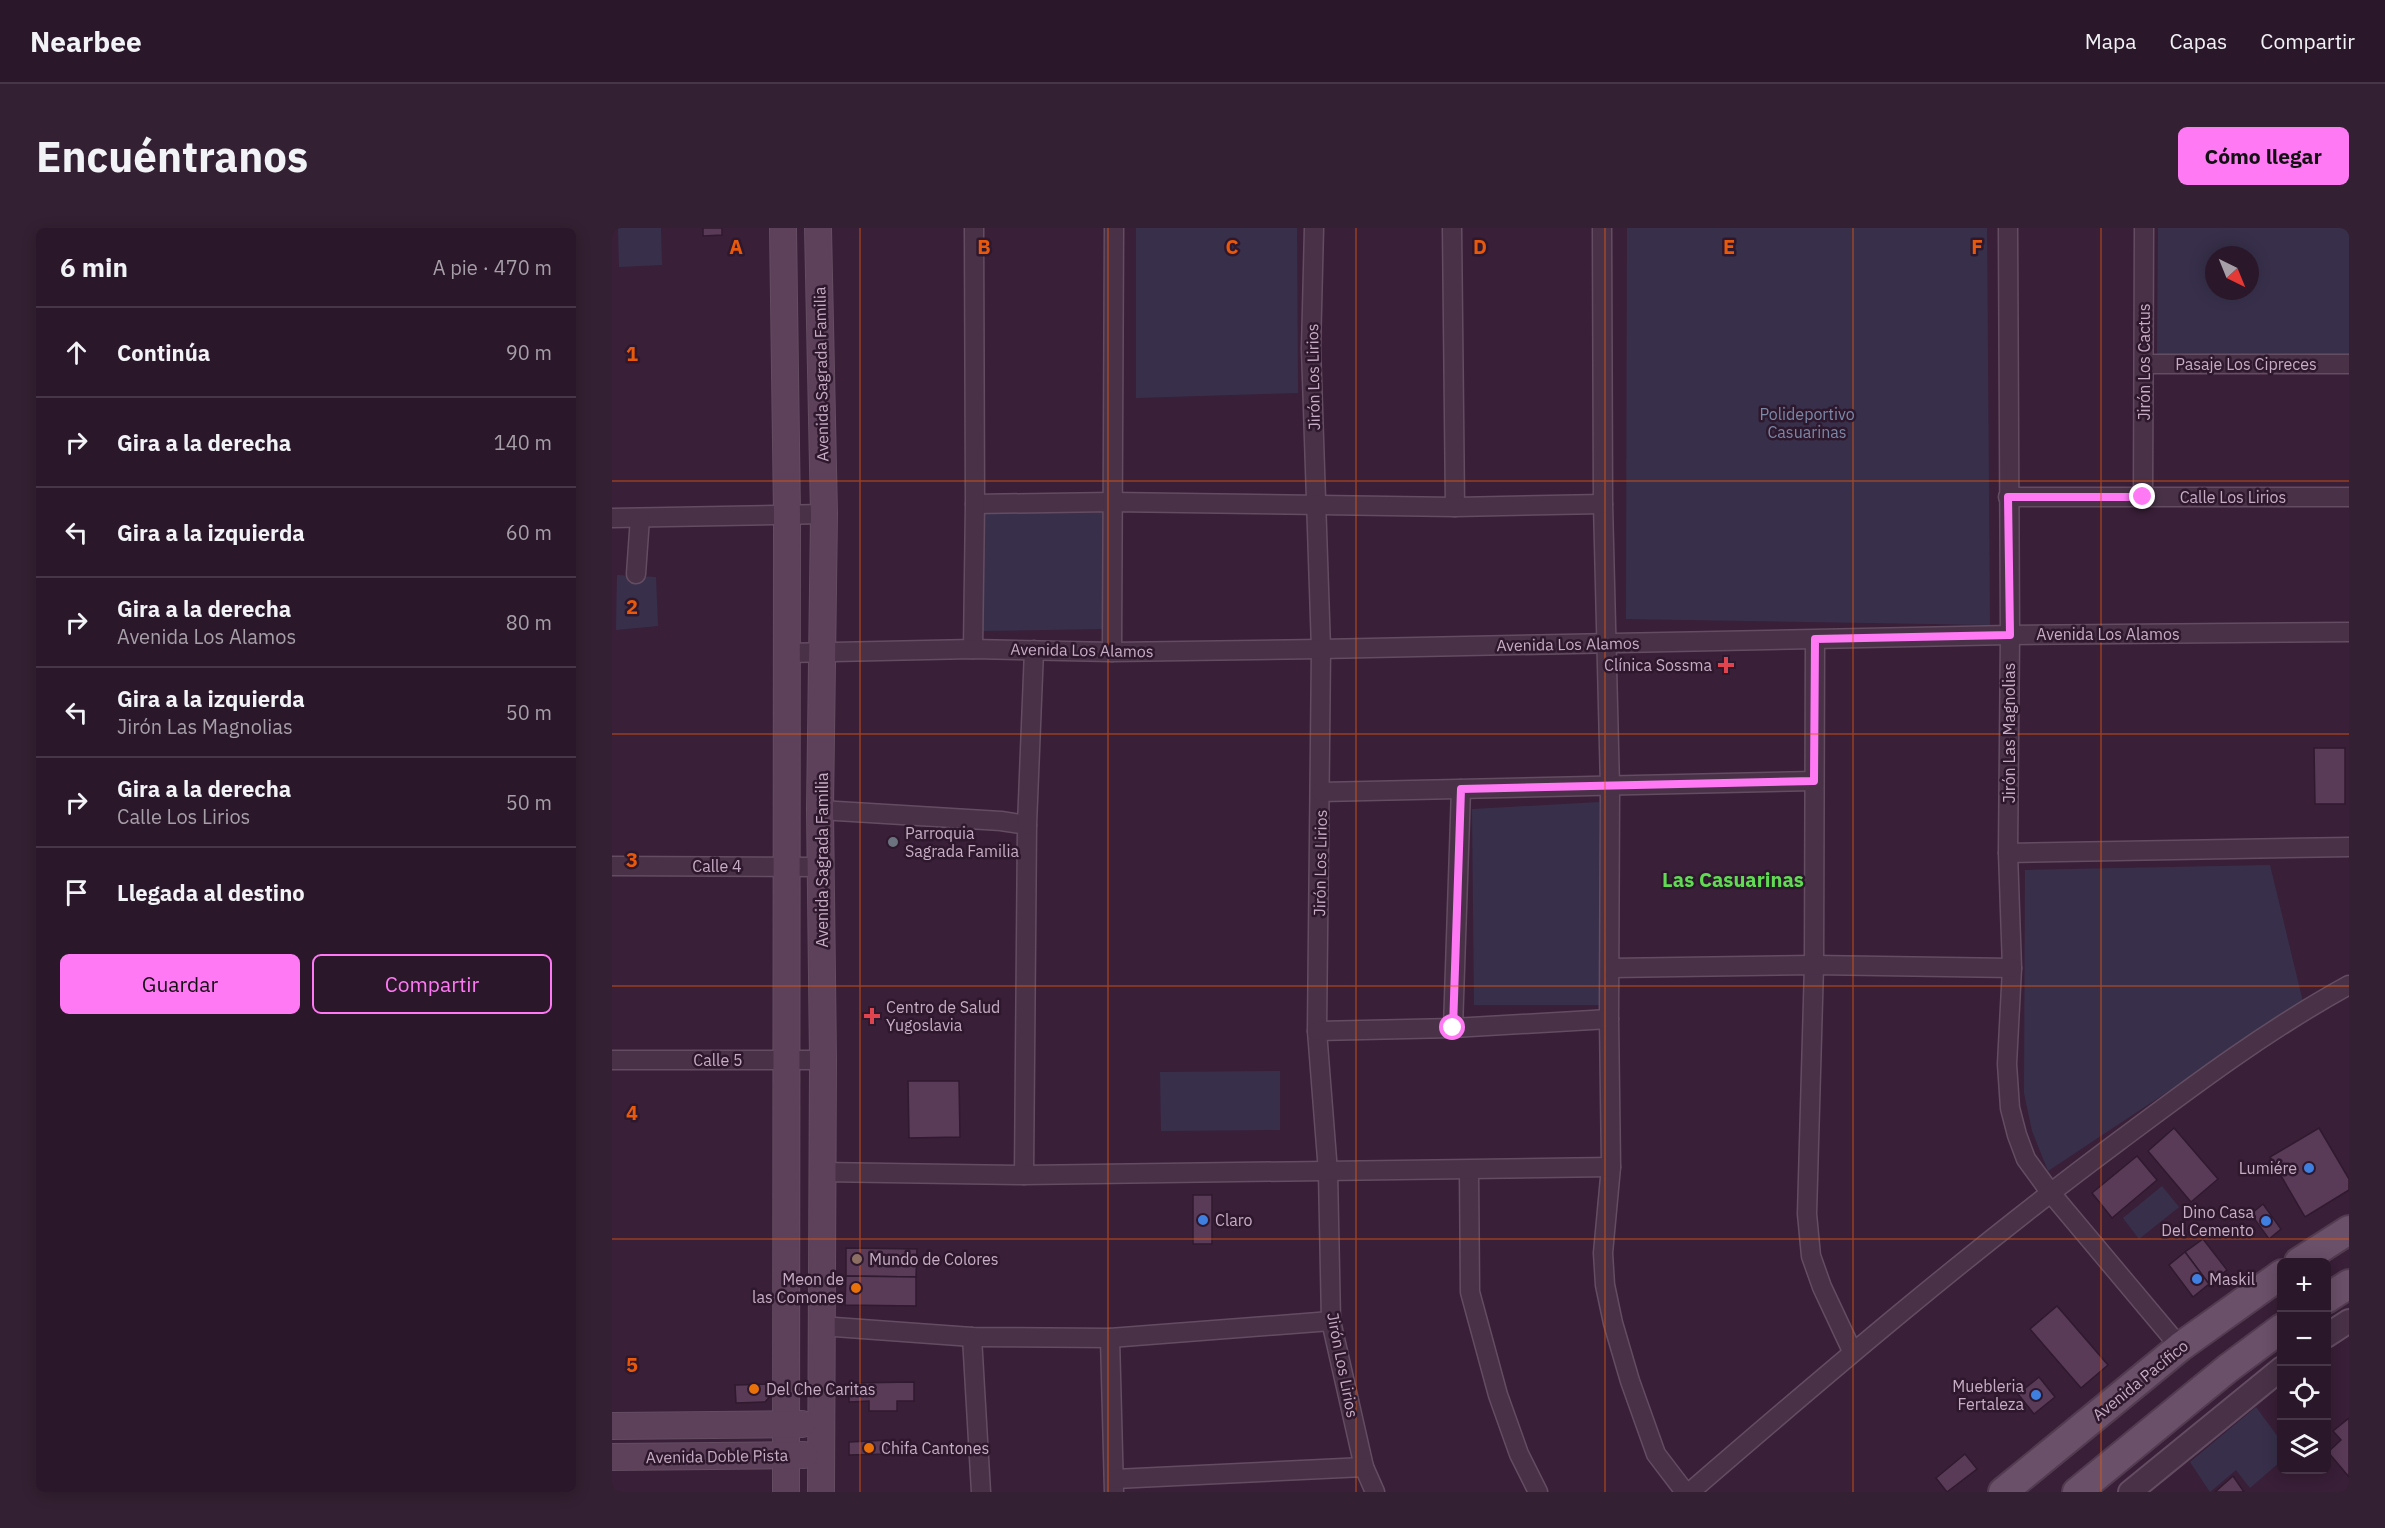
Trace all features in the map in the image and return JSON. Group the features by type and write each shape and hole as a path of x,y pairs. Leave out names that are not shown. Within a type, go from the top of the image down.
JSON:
{"main road":[{"path":"783,228 787,515 786,1492"},
{"name":"Avenida Sagrada Familia","path":"818,228 824,514 820,810 823,1060 821,1492"},
{"path":"2307,1258 2349,1230"},
{"name":"Avenida Pacífico","path":"2003,1492 2181,1347 2277,1278"},
{"path":"2331,1296 2349,1284"},
{"path":"2077,1492 2227,1369 2277,1332"},
{"name":"Avenida Doble Pista","path":"612,1426 820,1424"},
{"name":"Avenida Doble Pista","path":"612,1457 821,1454"}],"street":[{"path":"973,649 974,228"},
{"path":"1112,652 1114,228"},
{"name":"Jirón Los Lirios","path":"1314,228 1311,349 1321,650 1317,1030 1328,1172 1331,1321 1364,1467 1375,1492"},
{"path":"1452,228 1455,507"},
{"path":"1602,228 1602,504 1611,787 1609,1019 1611,1167 1603,1253 1605,1285 1629,1381 1656,1454 1685,1492"},
{"name":"Jirón Las Magnolias","path":"2008,228 2010,635 2008,853 2012,968 2007,1064 2010,1108 2026,1159 2050,1192 2181,1347"},
{"name":"Jirón Los Cactus","path":"2143,497 2144,228"},
{"name":"Pasaje Los Cipreces","path":"2144,364 2349,364"},
{"name":"Calle Los Lirios","path":"2008,497 2349,497"},
{"path":"975,504 1112,502 1455,507 1602,504"},
{"path":"612,518 824,514"},
{"path":"636,574 640,518"},
{"name":"Avenida Los Alamos","path":"787,653 973,649 1112,652 1321,650 2010,635 2349,632"},
{"path":"1815,639 1814,965 1807,1214 1811,1256 1822,1287 1852,1351"},
{"path":"1024,1175 1027,825 1034,650"},
{"path":"1321,792 1814,781"},
{"path":"1453,1028 1461,789"},
{"path":"820,810 1001,821 1027,825"},
{"path":"2008,853 2349,847"},
{"name":"Calle 4","path":"612,866 821,867"},
{"path":"1611,968 1814,965 2012,968"},
{"path":"1690,1492 1852,1351 2050,1192 2223,1063 2314,1004 2349,985"},
{"path":"1317,1030 1453,1028 1609,1019"},
{"name":"Calle 5","path":"612,1060 823,1060"},
{"path":"821,1172 1024,1175 1611,1167"},
{"path":"1469,1170 1470,1292 1498,1395 1520,1454 1538,1492"},
{"path":"821,1326 972,1337 1110,1338 1331,1321"},
{"path":"2331,1333 2349,1321"},
{"path":"972,1337 981,1492"},
{"path":"1110,1338 1114,1486 1364,1467"},
{"path":"2108,1467 2130,1492 2277,1372"}],"green space":[{"path":"618,228 661,228 662,265 619,267"},
{"path":"1136,228 1297,228 1298,393 1136,398"},
{"name":"Polideportivo Casuarinas","path":"1627,228 1987,228 1990,625 1626,619"},
{"path":"2158,228 2349,228 2349,356 2157,355"},
{"path":"1106,512 1102,629 981,631 981,513"},
{"path":"617,575 656,577 658,626 616,630"},
{"path":"1599,802 1600,1005 1474,1005 1472,809"},
{"path":"2270,865 2303,1002 2048,1171 2032,1131 2024,1093 2025,870"},
{"path":"1280,1071 1280,1130 1161,1131 1160,1072"},
{"path":"2162,1186 2179,1207 2139,1239 2123,1218"},
{"path":"2256,1407 2277,1436 2277,1464 2250,1488 2236,1470 2210,1492 2190,1462"}],"building":[{"path":"703,228 722,228 722,235 703,236"},
{"path":"2314,748 2345,748 2345,804 2315,804"},
{"path":"908,1081 959,1081 960,1137 909,1138"},
{"path":"2174,1128 2218,1179 2191,1202 2148,1151"},
{"name":"Lumiére","path":"2319,1128 2349,1179 2349,1190 2305,1217 2270,1157"},
{"path":"2137,1156 2157,1180 2112,1218 2092,1193"},
{"name":"Claro","path":"1193,1195 1212,1195 1212,1244 1193,1244"},
{"name":"Dino Casa Del Cemento","path":"2263,1204 2281,1229 2269,1239 2251,1214"},
{"path":"2203,1239 2227,1270 2209,1284 2185,1252"},
{"path":"846,1248 917,1249 916,1277 846,1276"},
{"path":"2185,1252 2209,1284 2193,1297 2169,1265"},
{"path":"846,1276 916,1277 916,1306 845,1305"},
{"path":"2057,1306 2108,1365 2081,1388 2030,1329"},
{"name":"Muebleria Fertaleza","path":"2039,1377 2055,1397 2034,1414 2018,1394"},
{"path":"914,1382 914,1401 897,1401 897,1411 869,1411 869,1401 849,1402 849,1383"},
{"name":"Del Che Caritas","path":"772,1384 772,1394 765,1402 736,1403 735,1385"},
{"path":"2349,1418 2349,1477 2331,1456 2331,1449 2341,1440 2333,1431"},
{"name":"Chifa Cantones","path":"889,1440 890,1454 849,1455 849,1442"},
{"path":"1965,1454 1977,1469 1947,1492 1936,1478"},
{"path":"2233,1476 2244,1492 2215,1492"}],"place":[{"name":"Clínica Sossma","path":"1726,665"},
{"name":"Parroquia Sagrada Familia","path":"893,842"},
{"name":"Centro de Salud Yugoslavia","path":"872,1016"},
{"name":"Lumiére","path":"2309,1168"},
{"name":"Claro","path":"1203,1220"},
{"name":"Dino Casa Del Cemento","path":"2266,1221"},
{"name":"Mundo de Colores","path":"857,1259"},
{"name":"Maskil","path":"2197,1279"},
{"name":"Meon de las Comones","path":"856,1288"},
{"name":"Del Che Caritas","path":"754,1389"},
{"name":"Muebleria Fertaleza","path":"2036,1395"},
{"name":"Chifa Cantones","path":"869,1448"}],"district":[{"name":"Las Casuarinas","path":"1733,879"}],"route":[{"path":"1453,1028 1461,789 1814,781 1815,639 2010,635 2008,497 2143,497"}]}
